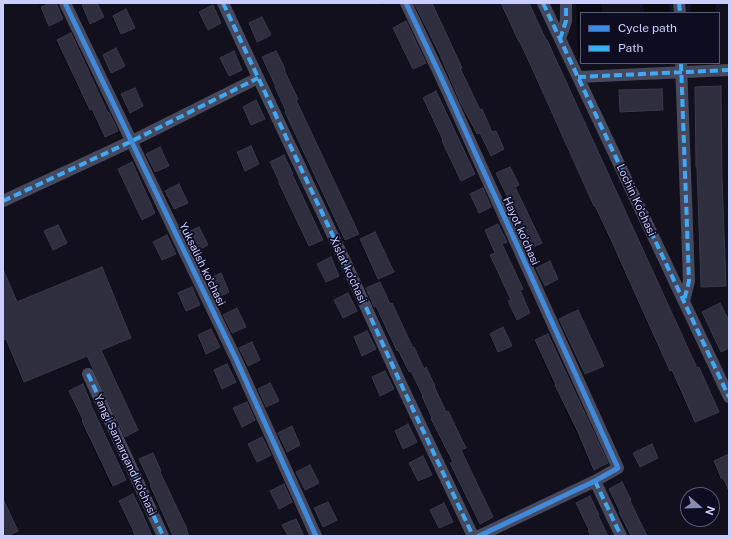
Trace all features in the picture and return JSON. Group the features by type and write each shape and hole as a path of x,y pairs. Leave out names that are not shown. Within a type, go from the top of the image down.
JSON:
{"street":[{"name":"Yuksalish ko'chasi","path":"65,3 236,359 316,536"},
{"name":"Xislat ko'chasi","path":"223,3 473,536"},
{"name":"Hayot ko'chasi","path":"406,3 618,468 595,481"},
{"name":"Lochin Ko'chasi","path":"543,3 728,395"},
{"path":"560,39 566,21 566,3"},
{"path":"578,77 681,67 729,70"},
{"path":"681,67 689,281 684,301"},
{"path":"3,201 132,141 258,78"},
{"name":"Yangi Samarqand ko'chasi","path":"88,374 163,536"},
{"path":"479,536 595,481 621,536"}],"building":[{"path":"50,3 56,3 63,19 49,26 41,7"},
{"path":"86,3 97,3 104,17 90,24 82,5"},
{"path":"414,3 432,3 480,110 482,109 492,132 496,131 504,149 491,156 480,133 477,134 461,104 440,55"},
{"path":"501,3 529,3 697,368 699,367 719,412 695,422 672,370 670,371"},
{"path":"213,5 221,23 208,30 199,12"},
{"path":"126,9 135,28 121,34 113,16"},
{"path":"262,17 271,35 257,42 249,23"},
{"path":"406,21 426,63 413,69 393,28"},
{"path":"71,33 108,113 109,112 118,131 105,137 92,109 90,110 57,40"},
{"path":"116,48 125,66 111,73 103,55"},
{"path":"234,51 242,70 229,76 220,58"},
{"path":"276,51 298,99 296,100 359,234 345,240 285,112 286,111 276,87 262,57"},
{"path":"721,86 722,177 726,286 701,287 696,167 695,87"},
{"path":"135,88 143,106 130,113 121,94"},
{"path":"662,89 663,110 620,112 619,90"},
{"path":"436,91 475,174 461,181 423,98"},
{"path":"256,100 265,119 251,125 243,107"},
{"path":"251,146 259,164 245,171 237,152"},
{"path":"160,147 169,166 155,172 146,154"},
{"path":"284,155 323,240 309,246 270,162"},
{"path":"132,162 155,213 142,220 118,169"},
{"path":"510,167 519,185 515,187 542,243 528,249 505,200 508,198 496,173"},
{"path":"179,184 188,203 174,209 165,191"},
{"path":"483,188 491,207 479,213 470,194"},
{"path":"498,224 507,242 502,244 523,289 520,290 530,313 517,320 508,301 511,300 490,255 495,253 485,230"},
{"path":"58,225 67,243 53,250 44,231"},
{"path":"199,227 208,245 194,252 185,233"},
{"path":"375,232 394,272 378,279 360,239"},
{"path":"167,235 176,254 162,260 153,242"},
{"path":"331,257 339,276 326,282 317,264"},
{"path":"550,261 558,279 545,286 536,268"},
{"path":"102,267 131,338 101,350 138,430 125,437 87,356 24,382 6,339 3,340 3,269 17,302"},
{"path":"221,273 229,292 216,298 207,280"},
{"path":"380,282 390,304 392,303 424,369 426,367 446,412 448,411 466,448 461,450 493,517 480,524 450,463 453,462 431,419 432,418 423,396 411,371 409,372 398,350 397,351 376,306 374,307 366,288"},
{"path":"192,287 200,305 186,311 178,293"},
{"path":"348,293 357,311 343,318 334,300"},
{"path":"720,303 729,321 729,348 721,352 702,312"},
{"path":"237,308 246,327 232,333 223,315"},
{"path":"578,310 604,366 585,374 559,319"},
{"path":"503,327 512,346 498,352 490,334"},
{"path":"211,329 220,347 206,354 198,335"},
{"path":"367,331 376,349 362,356 354,337"},
{"path":"548,334 608,463 594,470 535,340"},
{"path":"252,342 260,360 248,366 239,348"},
{"path":"227,364 236,382 222,389 214,370"},
{"path":"385,371 394,389 380,396 372,377"},
{"path":"270,383 279,401 266,407 258,389"},
{"path":"83,384 90,403 126,480 113,486 69,391"},
{"path":"247,402 255,420 242,427 233,408"},
{"path":"408,424 417,442 403,449 395,431"},
{"path":"292,426 300,445 287,452 278,433"},
{"path":"262,437 271,455 257,462 248,444"},
{"path":"652,444 658,458 640,467 633,453"},
{"path":"153,453 189,536 173,536 150,485 139,459"},
{"path":"729,454 729,491 723,478 721,478 714,461"},
{"path":"423,456 432,475 418,481 409,463"},
{"path":"310,465 319,483 305,490 296,472"},
{"path":"622,482 647,536 631,536 619,512 609,489"},
{"path":"284,484 292,502 279,509 270,491"},
{"path":"133,494 152,536 135,536 119,501"},
{"path":"590,496 608,536 591,536 588,530 576,503"},
{"path":"3,499 18,531 8,536 3,536"},
{"path":"328,502 337,520 323,527 314,508"},
{"path":"444,503 453,522 439,528 430,510"},
{"path":"296,519 304,536 288,536 282,525"}],"marked path":[{"path":"223,3 473,536"},
{"path":"543,3 729,397"},
{"path":"560,39 566,21 566,3"},
{"path":"679,3 680,12"},
{"path":"681,64 689,281 684,301"},
{"path":"578,77 729,70"},
{"path":"3,201 132,141 258,78"},
{"path":"88,374 163,536"},
{"path":"595,481 621,536"}],"cycle path":[{"path":"65,3 236,359 316,536"},
{"path":"406,3 618,468 595,481 479,536"}]}
